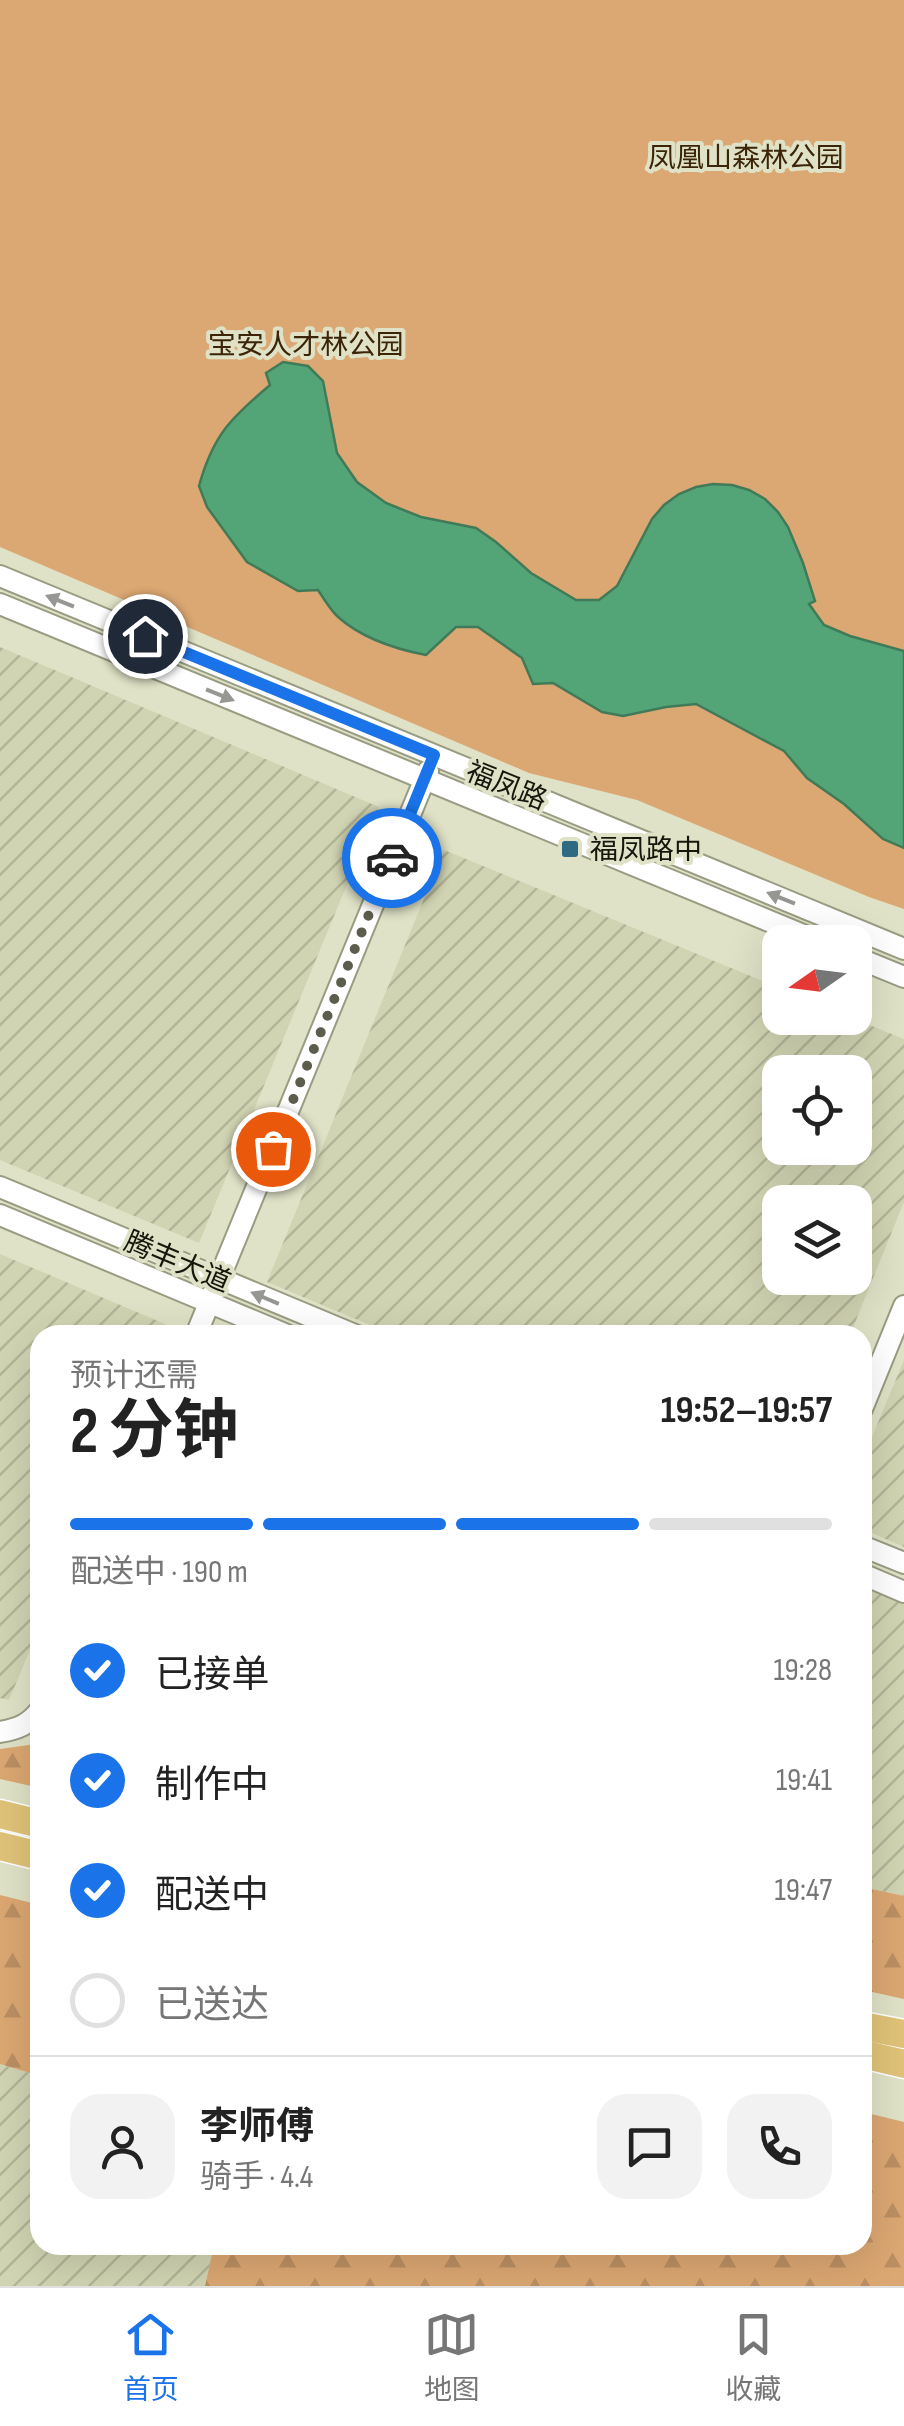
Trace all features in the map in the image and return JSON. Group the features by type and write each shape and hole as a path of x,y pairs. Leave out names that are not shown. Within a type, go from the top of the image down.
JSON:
{"highway":[{"path":"0,1814 30,1822"},
{"path":"0,1846 30,1854"},
{"path":"872,2028 904,2034"},
{"path":"872,2056 904,2064"}],"main road":[{"name":"福凤路","path":"0,576 904,949"},
{"name":"福凤路","path":"0,604 779,925"},
{"path":"200,1325 434,755"},
{"path":"657,875 666,851"},
{"path":"872,964 904,977"},
{"name":"腾丰大道","path":"0,1187 331,1325"},
{"name":"腾丰大道","path":"0,1216 263,1325"},
{"path":"872,1384 904,1306"},
{"path":"872,1550 904,1564"},
{"path":"872,1578 904,1592"}],"shaded area":[{"path":"283,362 308,366 323,381 337,453 357,482 386,503 421,517 476,528 531,573 576,600 599,600 617,586 652,519 679,494 713,484 732,485 765,499 788,527 815,601 809,604 824,625 904,651 904,848 883,839 807,778 784,751 696,704 623,716 602,712 553,683 533,684 522,658 478,627 456,627 426,655 391,646 346,624 318,590 298,591 247,562 207,507 199,486 217,440 270,385 266,373"},
{"path":"0,647 379,807 199,1243 0,1160"},
{"path":"444,850 762,981 762,1035 872,1035 872,1026 904,1039 904,1202 872,1281 872,1185 762,1185 762,1295 866,1295 854,1325 370,1325 267,1282"},
{"path":"0,1254 165,1324 30,1325 30,1650 9,1700 0,1698"},
{"path":"904,1360 904,1547 872,1533 872,1437"},
{"path":"872,1589 904,1602 904,1896 872,1889"},
{"path":"0,2064 30,2073 30,2255 212,2255 205,2286 0,2286"}],"green space":[{"name":"宝安人才林公园","path":"0,0 904,0 904,909 637,800 529,773 0,547"},
{"path":"29,1745 30,1786 0,1779 0,1749"},
{"path":"872,1889 904,1896 904,1999 872,1992"},
{"path":"0,1895 30,1902 30,2073 0,2064"},
{"path":"872,2114 904,2122 904,2286 205,2286 212,2255 872,2255"}],"way so far":[{"path":"273,1149 392,858"}],"place":[{"name":"福凤路中","path":"570,849"}],"route":[{"path":"145,636 434,755 392,858"}],"park label":[{"name":"凤凰山森林公园","path":"746,157"}]}
